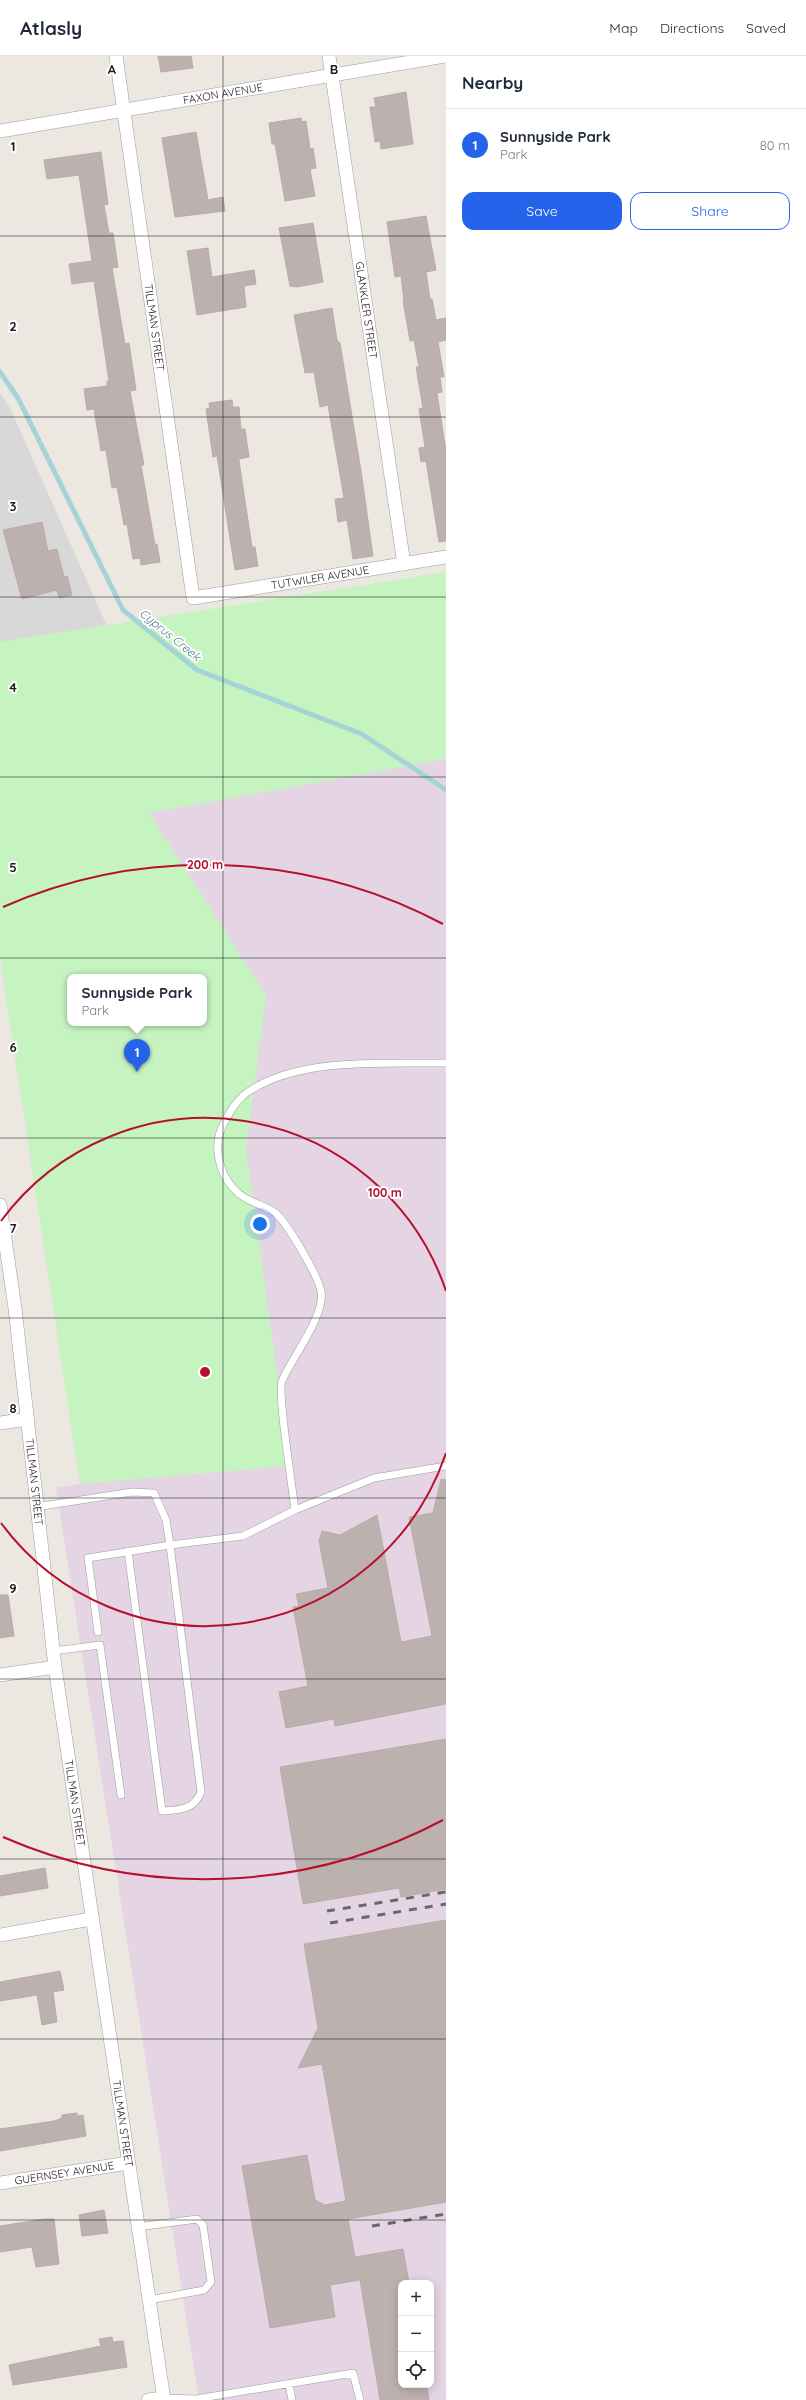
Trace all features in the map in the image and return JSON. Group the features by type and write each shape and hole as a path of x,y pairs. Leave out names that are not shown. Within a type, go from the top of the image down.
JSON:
{"street":[{"name":"TILLMAN STREET","path":"116,56 193,598"},
{"name":"GLANKLER STREET","path":"329,56 404,564"},
{"name":"FAXON AVENUE","path":"0,131 446,56"},
{"name":"TUTWILER AVENUE","path":"193,598 446,557"},
{"name":"TILLMAN STREET","path":"0,1205 15,1308 55,1667 91,1919 164,2399"},
{"path":"0,1423 27,1419"},
{"path":"0,1675 55,1667"},
{"path":"0,1935 91,1919"},
{"name":"GUERNSEY AVENUE","path":"0,2183 128,2163"},
{"path":"148,2400 164,2399"}],"lane":[{"path":"296,1510 280,1384 320,1307 322,1292 314,1273 276,1213 241,1196 232,1187 217,1158 220,1132 232,1109 250,1090 286,1074 329,1067 446,1063"},
{"path":"98,1632 88,1558 170,1545 244,1536 296,1510 374,1478 446,1466"},
{"path":"36,1507 132,1492 154,1493 166,1520 170,1545 201,1792 197,1802 187,1809 162,1812 128,1551"},
{"path":"53,1651 100,1645 121,1795"},
{"path":"138,2226 197,2219 203,2225 211,2282 204,2290 149,2300"},
{"path":"164,2399 196,2399 353,2373 360,2400"},
{"path":"289,2384 292,2400"},
{"path":"243,2391 244,2400"}],"shaded area":[{"path":"0,393 10,408 110,633 0,644"},
{"path":"446,577 446,2400 199,2400 56,1488 80,1484 0,958 0,644"}],"green space":[{"path":"446,572 446,759 149,813 266,995 246,1149 290,1466 80,1484 0,957 0,642"}],"building":[{"path":"158,56 191,56 193,68 161,72"},
{"path":"406,92 413,144 381,149 380,141 375,142 370,107 376,107 374,98"},
{"path":"301,118 302,122 306,121 310,149 313,148 316,168 310,169 315,196 285,201 275,144 272,144 269,123"},
{"path":"196,132 208,200 223,197 225,211 175,217 162,138"},
{"path":"101,152 108,204 104,205 109,233 113,233 118,267 112,268 125,344 129,343 136,390 130,391 144,465 141,465 155,545 157,544 160,562 141,565 140,558 133,559 127,524 124,525 117,487 112,488 106,450 101,451 94,409 87,410 84,389 107,386 107,381 109,381 94,281 72,284 69,264 92,261 79,175 47,179 44,160"},
{"path":"426,216 436,270 426,272 430,299 432,299 436,320 446,318 446,340 438,342 444,377 440,377 442,392 437,393 446,451 446,541 439,542 426,461 421,462 419,448 425,447 419,409 423,408 416,367 419,367 414,340 410,341 403,301 401,276 395,277 387,222"},
{"path":"313,223 323,282 297,287 290,286 279,228"},
{"path":"208,248 212,277 254,270 256,284 244,286 246,307 197,315 187,251"},
{"path":"332,308 337,340 340,343 373,556 353,559 347,520 338,522 335,499 344,498 328,405 320,407 314,372 305,373 294,315"},
{"path":"232,400 233,407 239,407 241,429 245,429 249,457 239,459 239,461 252,547 255,547 258,566 235,570 217,456 213,457 206,409 210,408 209,403"},
{"path":"42,522 48,551 57,549 64,577 67,576 72,595 59,598 57,590 22,599 3,530"},
{"path":"441,1479 446,1480 446,1704 335,1726 334,1719 286,1728 279,1692 308,1686 293,1607 299,1606 296,1594 328,1588 319,1541 322,1531 340,1535 377,1515 401,1642 432,1636 409,1517 433,1513"},
{"path":"0,1595 8,1595 14,1636 0,1638"},
{"path":"446,1739 446,1889 401,1897 399,1888 303,1904 280,1767"},
{"path":"45,1868 48,1888 0,1896 0,1876"},
{"path":"446,1920 446,2202 348,2219 355,2257 403,2249 408,2280 398,2280 398,2388 427,2388 429,2400 380,2400 360,2280 330,2285 335,2317 270,2328 242,2166 307,2155 315,2200 325,2205 346,2201 322,2064 298,2068 318,2028 304,1944"},
{"path":"60,1971 64,1990 53,1992 57,2022 42,2025 37,1995 0,2001 0,1982"},
{"path":"77,2113 77,2116 83,2115 86,2136 0,2151 0,2129 54,2121 62,2118 62,2115"},
{"path":"104,2210 108,2233 82,2236 79,2215"},
{"path":"44,2219 54,2219 59,2264 36,2267 32,2247 0,2252 0,2226"},
{"path":"112,2337 113,2342 123,2341 127,2367 13,2385 9,2365 101,2346 99,2339"}],"waterway":[{"name":"Cyprus Creek","path":"0,372 18,398 123,610 197,670 362,734 446,790"}],"railway":[{"path":"327,1911 446,1892"},
{"path":"330,1923 446,1904"},
{"path":"372,2226 446,2214"}],"place":[{"name":"Sunnyside Park","path":"137,1072"}]}
